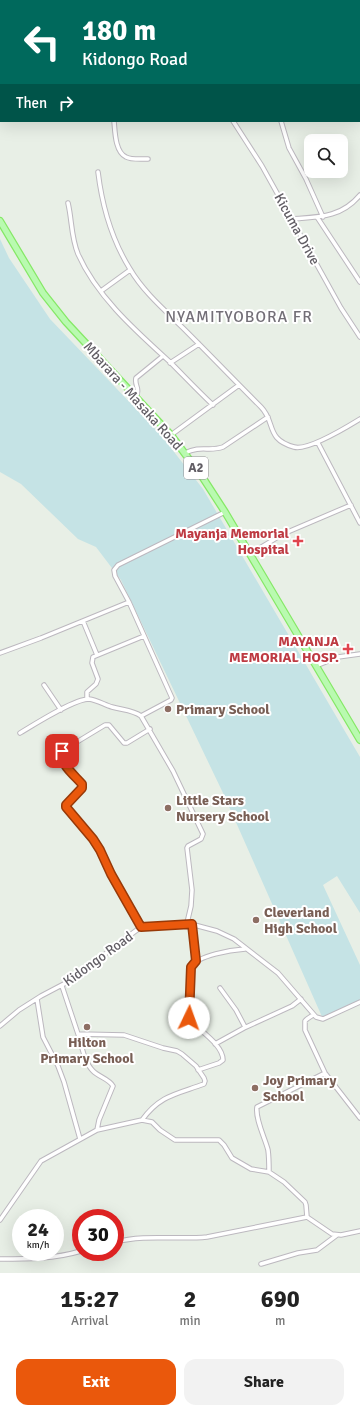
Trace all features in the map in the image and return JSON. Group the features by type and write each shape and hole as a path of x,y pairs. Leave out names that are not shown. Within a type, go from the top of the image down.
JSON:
{"main road":[{"name":"Mbarara - Masaka Road","path":"0,221 43,293 66,322 171,435 203,478 225,512 360,740"}],"street":[{"path":"114,122 118,148 122,154 126,158 148,159"},
{"name":"Kicuma Drive","path":"233,122 262,166 341,308 360,337"},
{"path":"281,122 289,148 306,179 323,217"},
{"path":"98,172 100,189 112,230 118,247 130,270 150,296 265,411 275,436 286,444 299,448 318,443 360,419"},
{"path":"291,219 330,216 340,211 359,196"},
{"path":"68,203 73,238 78,254 101,291 140,334 213,405"},
{"path":"318,217 360,282"},
{"path":"101,291 130,270"},
{"path":"170,363 199,344"},
{"path":"136,397 138,389 135,380 136,378 163,356"},
{"path":"171,435 239,385"},
{"path":"185,453 197,448 218,449 223,447 268,417"},
{"path":"318,443 360,523"},
{"path":"250,554 283,534 351,504"},
{"path":"141,716 171,700 172,698 114,572 118,566 225,512"},
{"path":"0,652 41,638 129,602"},
{"path":"83,621 97,655"},
{"path":"87,699 87,692 96,684 98,679 91,661 93,657 144,636"},
{"path":"316,666 338,657 360,654"},
{"path":"44,685 61,710"},
{"path":"20,733 61,710 87,699 141,716 150,729 173,771 203,834 201,839 187,848 192,890 191,906 187,923"},
{"path":"141,927 111,874 100,850 93,839 66,807 66,805 82,788 82,784 69,771 60,755 62,751 105,725 109,725 124,743 127,743 150,729"},
{"name":"Kidongo Road","path":"0,1026 19,1010 79,976 111,949 141,927 187,923 217,931 234,939 278,973 313,1015"},
{"path":"192,924 196,961"},
{"path":"198,1070 219,1063 223,1060 223,1055 215,1044 189,1018 191,967 196,961 223,951 245,949"},
{"path":"62,986 89,1066 94,1073 110,1082 113,1086 99,1120 97,1130"},
{"path":"220,988 236,1010 245,1027"},
{"path":"37,999 43,1037 58,1066 64,1082 80,1139"},
{"path":"215,1044 245,1027 292,1006 301,1000"},
{"path":"360,1002 323,1019 316,1018 313,1015 307,1019 304,1026 325,1073 360,1118"},
{"path":"78,1034 133,1037 177,1051 186,1057 204,1078 204,1084 161,1100 142,1120"},
{"path":"269,1172 268,1150 263,1137 257,1107 325,1073"},
{"path":"0,1220 42,1161 97,1130 142,1120 152,1122 160,1130 175,1140 219,1140 232,1158 238,1163 251,1169 269,1172 284,1182 303,1200 306,1206 307,1217 323,1229 337,1235"},
{"path":"124,1240 155,1237 207,1237 307,1217"},
{"path":"261,1264 298,1253 317,1250 337,1235 360,1231"},
{"path":"0,1259 28,1260 72,1254"}],"shaded area":[{"path":"0,239 9,258 50,319 160,434 203,489 360,757 360,913 337,876 323,885 360,965 360,1000 323,1019 223,793 121,580 96,547 78,539 21,484 0,472"}],"place":[{"name":"Mayanja Memorial Hospital","path":"298,541"},
{"name":"MAYANJA MEMORIAL HOSP.","path":"348,649"},
{"name":"Primary School","path":"168,709"},
{"name":"Little Stars Nursery School","path":"168,808"},
{"name":"Cleverland High School","path":"256,920"},
{"name":"Hilton Primary School","path":"87,1027"},
{"name":"Joy Primary School","path":"255,1088"}],"district":[{"name":"NYAMITYOBORA FR","path":"239,317"}],"route":[{"path":"62,751 60,752 61,758 69,771 82,784 82,788 65,806 93,839 100,850 111,874 141,927 187,923 192,924 196,961 191,967 189,1018"}]}
